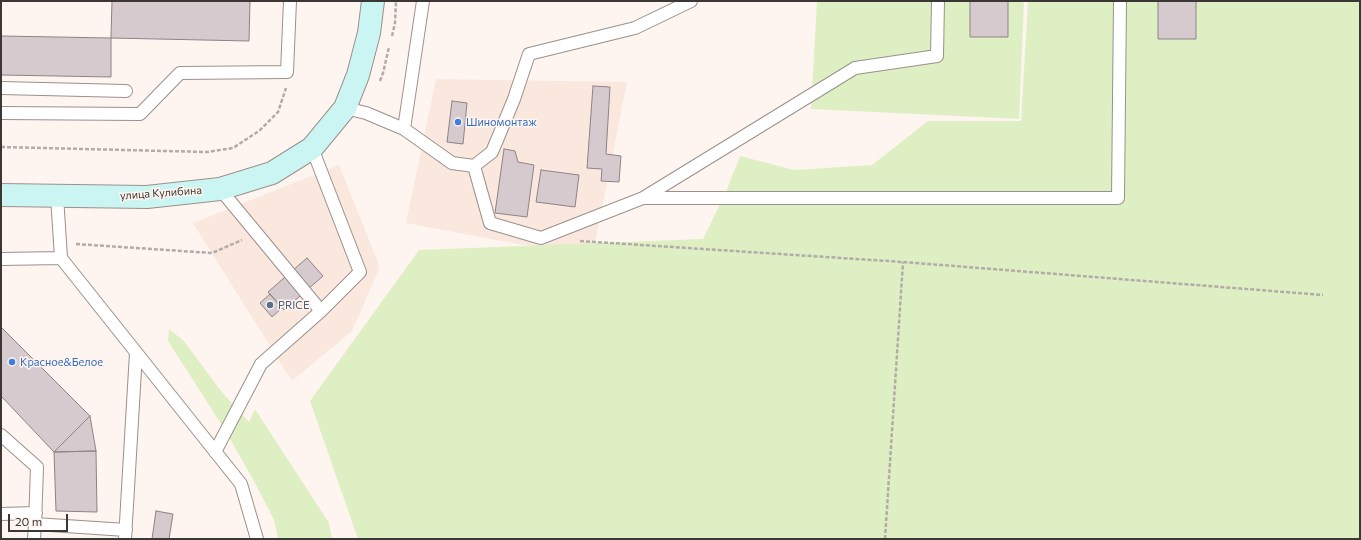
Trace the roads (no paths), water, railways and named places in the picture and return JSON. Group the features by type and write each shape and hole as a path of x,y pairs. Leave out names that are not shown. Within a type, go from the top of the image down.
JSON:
{"main road":[{"name":"улица Кулибина","path":"1,195 147,197 220,189 272,173 312,148 345,108 358,75 369,33 372,1"}],"lane":[{"path":"1,113 140,114 180,73 287,72 290,1"},
{"path":"404,129 423,1"},
{"path":"345,108 366,114 404,129 452,162 474,166 492,152 514,99 529,54 635,28 691,1"},
{"path":"474,166 490,223 541,238 643,198 855,68 937,56 938,1"},
{"path":"643,198 1118,198 1120,1"},
{"path":"1,88 126,90"},
{"path":"215,452 261,364 321,311 360,272 312,148"},
{"path":"220,189 321,311"},
{"path":"57,196 61,258 241,484 256,539"},
{"path":"1,258 61,258"},
{"path":"1,514 126,534 136,353"},
{"path":"1,436 37,467 34,539"}],"place":[{"name":"Шиномонтаж","path":"458,122"},
{"name":"PRICE","path":"270,305"},
{"name":"Красное&Белое","path":"12,362"}]}
